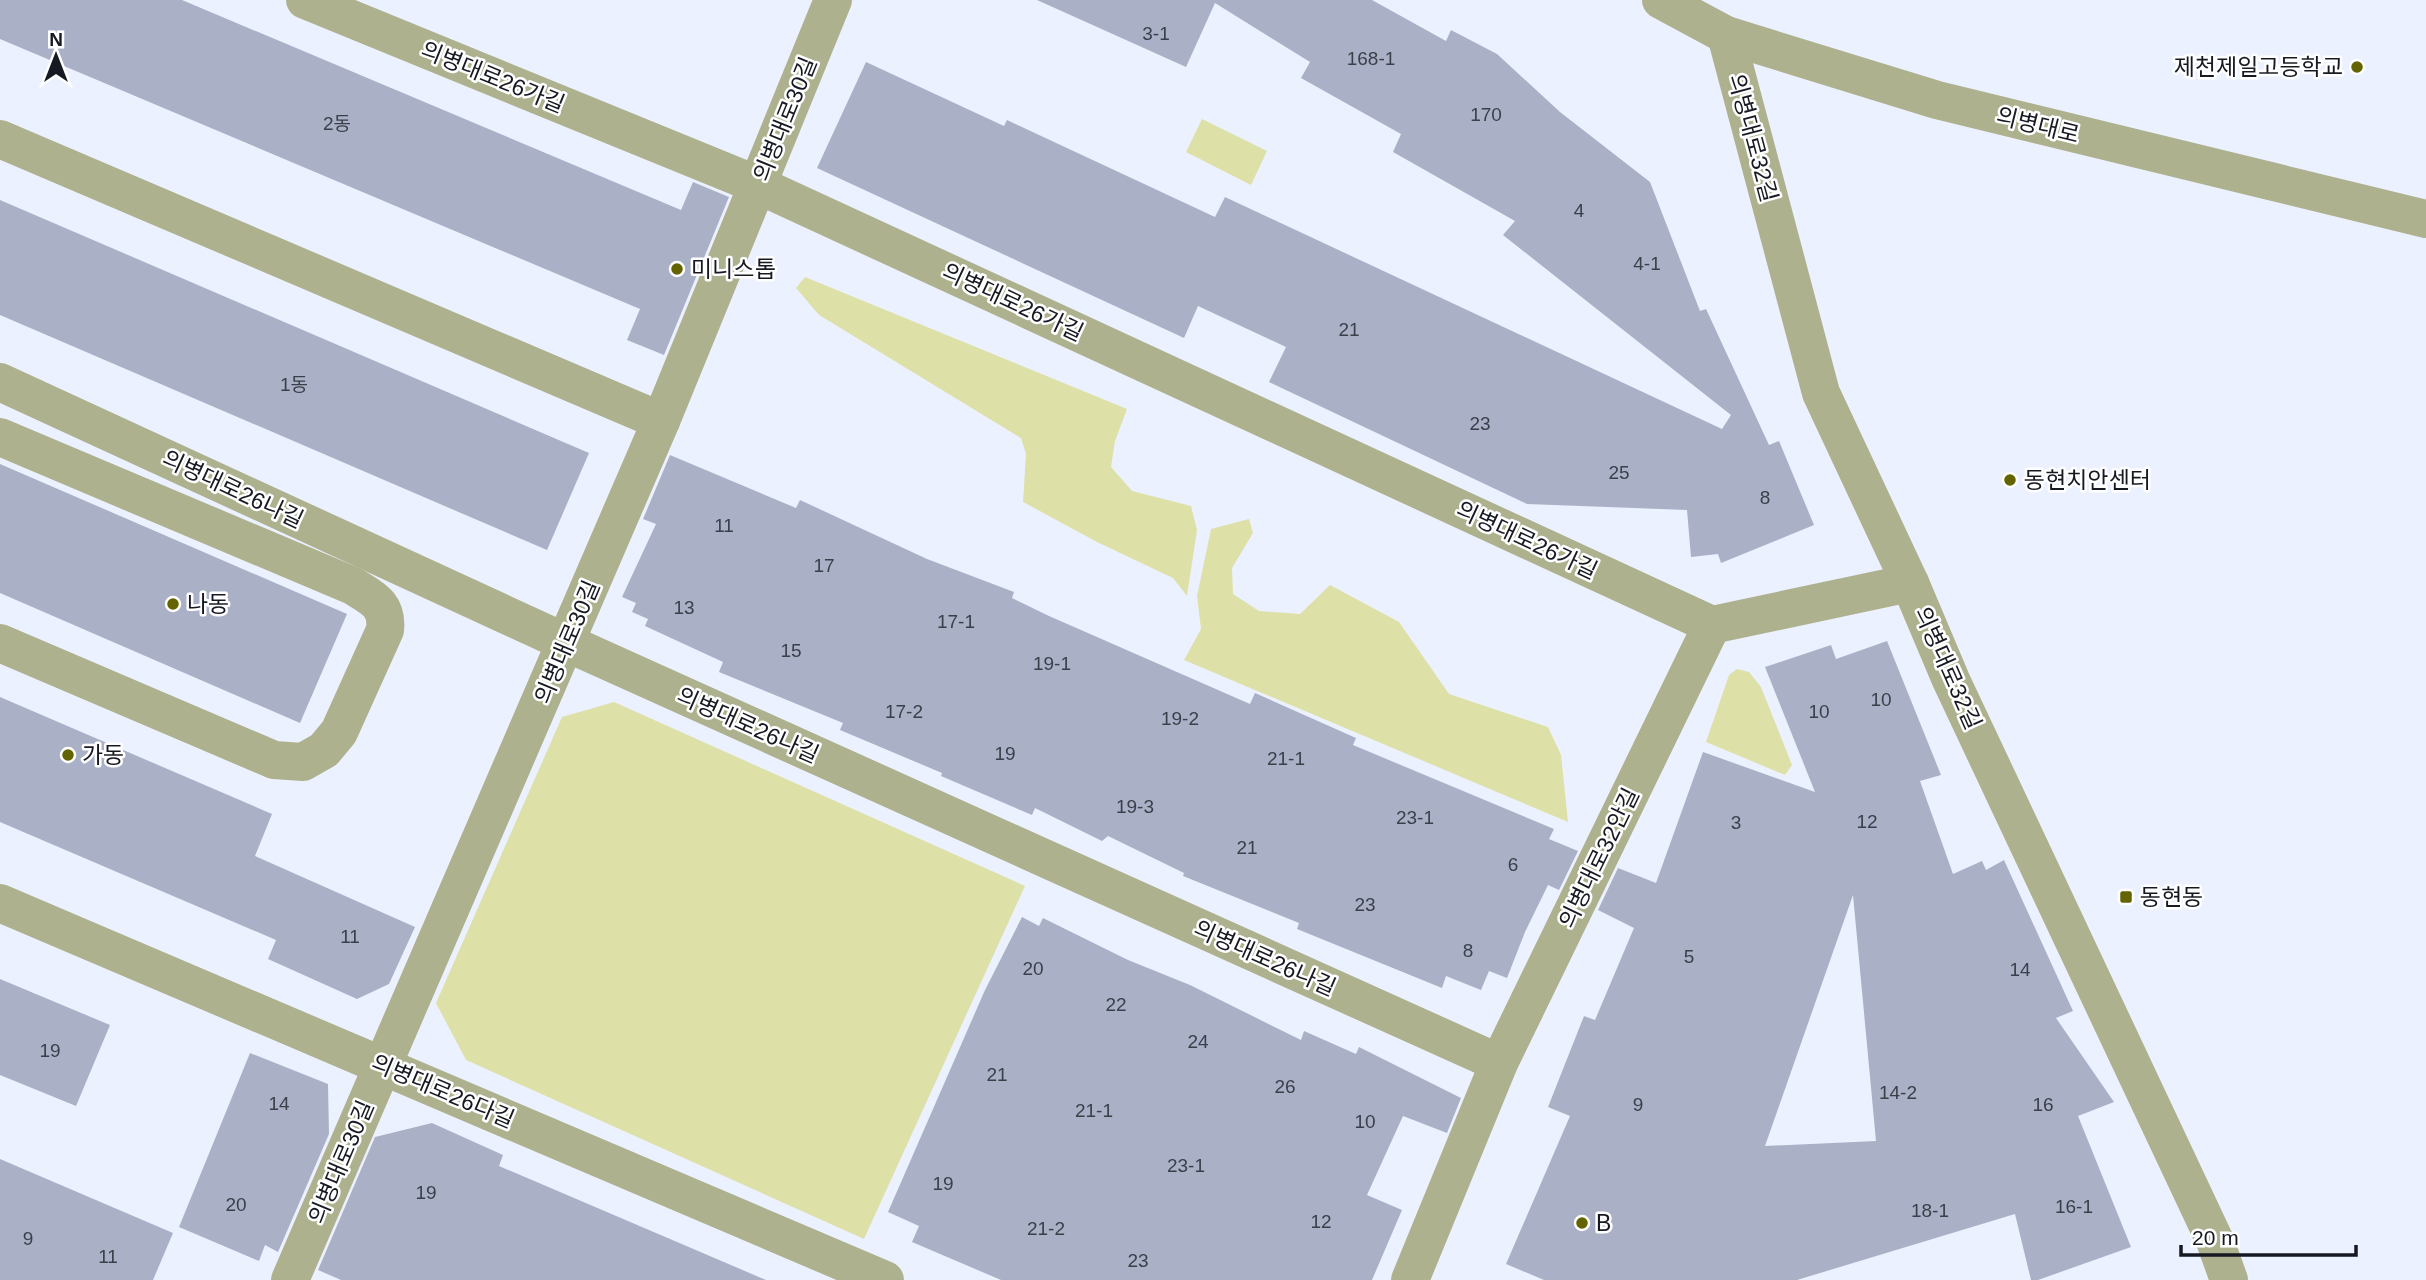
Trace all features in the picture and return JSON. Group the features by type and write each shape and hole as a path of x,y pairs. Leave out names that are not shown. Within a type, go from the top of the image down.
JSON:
{"street":[{"name":"의병대로26가길","path":"304,0 758,185 1712,625"},
{"name":"의병대로30길","path":"290,1280 567,643 833,0"},
{"name":"의병대로","path":"1661,0 1726,35 1937,100 2426,219"},
{"name":"의병대로32길","path":"1726,35 1821,393 1910,583 1951,680 2203,1216 2229,1280"},
{"path":"0,139 661,421"},
{"name":"의병대로26나길","path":"0,382 567,643 1499,1063"},
{"path":"0,437 353,586 376,601 386,616 385,630 339,733 324,750 303,762 274,760 0,643"},
{"path":"1712,625 1910,583"},
{"name":"의병대로32안길","path":"1410,1280 1499,1063 1712,625"},
{"name":"의병대로26다길","path":"0,903 885,1280"}],"green space":[{"path":"1202,119 1267,151 1251,185 1186,152"},
{"path":"805,277 1127,409 1115,441 1111,467 1132,491 1191,506 1197,530 1187,596 1173,578 1097,542 1023,502 1026,454 1021,438 819,315 796,288"},
{"path":"1249,519 1253,533 1232,568 1233,594 1259,611 1300,614 1330,585 1399,622 1449,694 1548,727 1561,755 1568,822 1184,660 1201,629 1197,596 1211,529"},
{"path":"1737,669 1749,672 1761,687 1792,765 1785,775 1706,742 1729,675"},
{"path":"614,702 1025,886 864,1239 466,1060 436,1003 562,717"}],"building":[{"path":"0,0 182,0 681,210 693,182 729,197 664,355 627,340 640,309 0,39"},
{"path":"1037,0 1372,0 1446,41 1451,30 1497,54 1560,112 1650,182 1700,311 1706,309 1769,445 1779,441 1814,525 1721,563 1718,554 1691,557 1687,510 1527,504 1269,382 1286,347 1198,306 1184,338 817,168 866,62 1004,126 1007,120 1215,217 1225,197 1722,429 1731,415 1503,235 1515,221 1393,152 1401,134 1301,78 1310,62 1215,3 1186,67"},
{"path":"0,200 589,453 547,550 0,315"},
{"path":"670,455 796,508 800,500 927,559 1014,592 1012,598 1049,616 1250,704 1255,693 1356,738 1353,745 1554,829 1549,839 1578,851 1559,890 1548,885 1507,978 1489,971 1481,990 1446,976 1442,988 1297,929 1299,923 1183,876 1184,873 1108,836 1102,841 1035,808 1032,815 941,776 942,773 840,730 843,723 719,672 723,662 645,626 648,619 632,612 636,603 622,597 656,524 643,519"},
{"name":"나동","path":"0,464 347,614 300,723 0,593"},
{"path":"1887,641 1941,775 1920,781 1953,874 1982,861 1986,870 2004,860 2073,1011 2056,1018 2114,1102 2078,1116 2131,1247 2038,1280 2031,1280 2015,1214 1797,1280 1544,1280 1506,1264 1570,1116 1548,1107 1584,1016 1595,1020 1634,928 1598,910 1618,868 1656,883 1703,752 1815,792 1765,667 1831,645 1836,659","holes":["1853,895 1876,1141 1765,1146"]},
{"name":"가동","path":"0,697 272,814 255,856 415,927 389,984 357,999 268,959 276,940 0,822"},
{"path":"1022,917 1039,926 1043,918 1128,960 1190,985 1301,1040 1304,1031 1356,1054 1359,1047 1461,1098 1447,1133 1403,1116 1367,1195 1402,1210 1372,1280 1001,1280 912,1242 919,1226 888,1212 985,990"},
{"path":"0,979 110,1025 76,1106 0,1075"},
{"path":"250,1053 328,1084 329,1134 278,1252 265,1245 259,1261 179,1227"},
{"path":"432,1123 503,1155 499,1166 766,1280 341,1280 318,1270 375,1137"},
{"path":"0,1159 173,1233 153,1280 0,1280"}],"place":[{"name":"제천제일고등학교","path":"2357,67"},
{"name":"미니스톱","path":"677,269"},
{"name":"동현치안센터","path":"2010,480"},
{"name":"나동","path":"173,604"},
{"name":"가동","path":"68,755"},
{"name":"동현동","path":"2126,897"},
{"name":"B","path":"1582,1223"}]}
